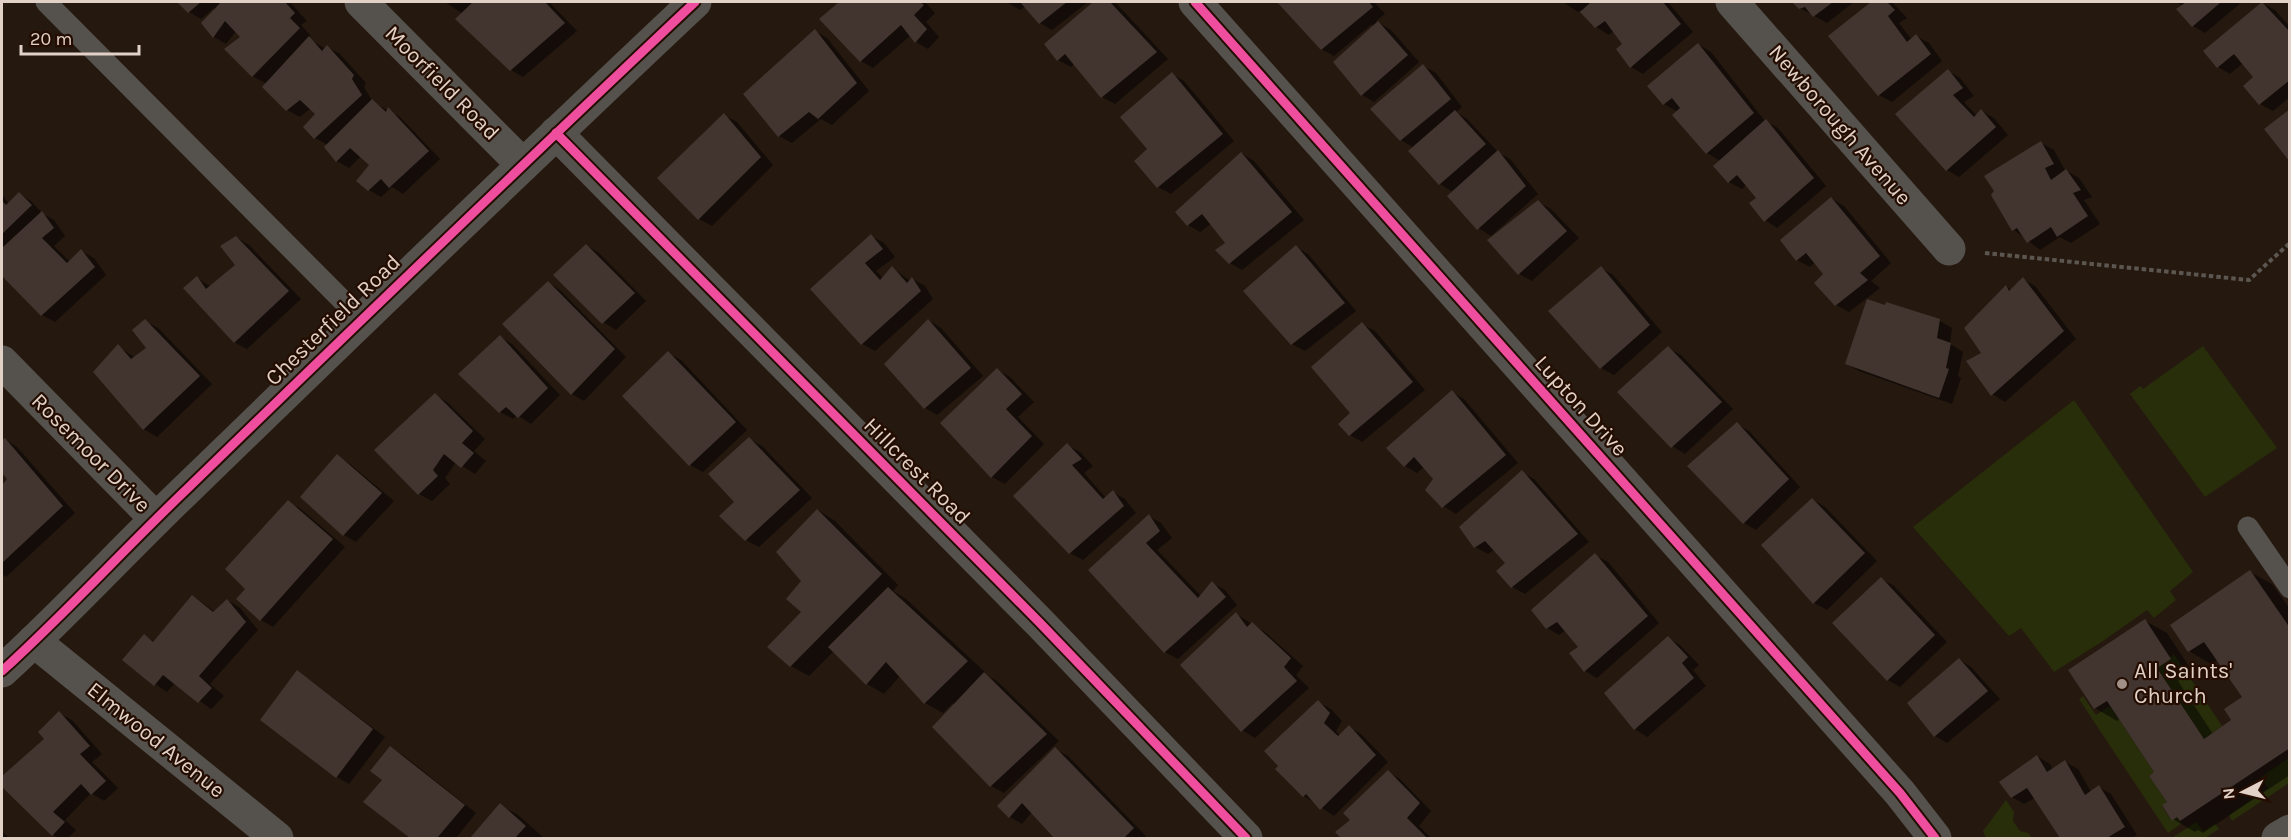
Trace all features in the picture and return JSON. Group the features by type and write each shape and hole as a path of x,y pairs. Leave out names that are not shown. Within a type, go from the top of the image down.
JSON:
{"street":[{"name":"Moorfield Road","path":"361,2 523,165"},
{"name":"Chesterfield Road","path":"2,671 362,320 695,2"},
{"name":"Lupton Drive","path":"1196,2 1900,793 1935,838"},
{"name":"Newborough Avenue","path":"1732,2 1949,249"},
{"name":"Hillcrest Road","path":"556,133 1031,615 1246,838"},
{"name":"Rosemoor Drive","path":"2,362 156,519"},
{"name":"Elmwood Avenue","path":"34,641 277,838"},
{"path":"2278,838 2289,831"}],"lane":[{"path":"46,2 362,320"},
{"path":"2248,527 2289,588"}],"path":[{"path":"1949,249 2249,280 2289,243"}],"green space":[{"path":"2203,346 2277,448 2205,497 2130,394 2140,386 2143,389"},
{"path":"2074,400 2193,572 2170,591 2176,600 2154,618 2147,610 2054,672 2021,628 2009,636 1913,527"},
{"path":"2174,654 2222,726 2204,739 2157,668"},
{"path":"2083,696 2096,715 2110,706 2154,772 2149,776 2167,802 2162,806 2171,820 2177,817 2181,824 2168,833 2079,699"},
{"path":"2289,758 2289,783 2232,821 2229,815 2268,788 2261,777"},
{"path":"2006,800 2014,812 2013,821 2020,831 2028,833 2032,838 1986,838 1983,831"},
{"path":"2196,822 2203,831 2215,824 2219,829 2205,838 2172,838"}],"building":[{"path":"177,2 201,2 188,13"},
{"path":"221,2 285,2 295,13 290,18 300,28 252,77 224,49 240,37 225,21 213,38 201,23"},
{"path":"473,2 545,2 565,23 510,71 455,19"},
{"path":"839,2 920,2 924,5 914,15 927,29 915,43 901,25 860,62 819,19"},
{"path":"1020,2 1067,2 1039,24"},
{"path":"1093,2 1110,2 1157,52 1101,98 1065,54 1057,61 1044,44"},
{"path":"1277,2 1369,2 1373,7 1321,50"},
{"path":"1591,2 1663,2 1681,24 1630,68 1616,49 1622,44 1605,21 1595,28 1580,12"},
{"path":"1792,2 1833,2 1813,17 1805,7 1799,9"},
{"path":"1871,2 1887,2 1895,10 1888,16 1907,42 1916,34 1931,54 1878,96 1828,36"},
{"path":"2186,2 2221,2 2192,27 2176,9"},
{"path":"2262,2 2290,32 2290,80 2259,105 2243,86 2253,77 2234,54 2217,68 2203,51"},
{"path":"1378,21 1408,55 1361,96 1333,62"},
{"path":"815,29 857,83 818,119 809,112 778,137 743,94"},
{"path":"309,36 322,51 327,45 354,75 352,79 362,95 314,139 303,127 315,114 300,100 286,111 262,87"},
{"path":"1698,43 1754,113 1706,154 1672,115 1680,108 1672,98 1663,105 1647,86"},
{"path":"1423,64 1451,99 1400,141 1370,109"},
{"path":"1948,69 1963,88 1953,95 1974,117 1981,109 1996,127 1946,171 1895,114"},
{"path":"1172,72 1223,134 1157,188 1134,161 1147,149 1120,117"},
{"path":"372,99 386,112 388,107 429,151 389,188 381,179 368,191 356,181 369,165 350,148 336,162 324,147"},
{"path":"2290,109 2290,162 2264,129"},
{"path":"1455,110 1486,144 1439,185 1408,151"},
{"path":"724,113 761,157 698,220 657,178"},
{"path":"1766,119 1814,178 1764,222 1749,203 1756,198 1737,175 1728,183 1713,166"},
{"path":"2041,141 2054,164 2045,168 2051,180 2066,169 2081,190 2073,193 2088,216 2057,237 2051,227 2027,243 2017,228 2012,231 1991,195 1994,191 1984,176"},
{"path":"1498,150 1526,186 1477,230 1447,196"},
{"path":"1241,152 1292,212 1229,264 1215,250 1225,243 1202,214 1187,226 1175,212"},
{"path":"19,192 32,205 2,234 2,201 6,205"},
{"path":"1831,197 1880,256 1860,273 1868,280 1835,306 1814,283 1823,274 1806,253 1796,261 1780,240"},
{"path":"1538,200 1567,231 1518,275 1487,240"},
{"path":"42,211 54,228 42,238 67,263 81,249 95,267 41,316 2,276 2,248"},
{"path":"871,234 883,249 865,263 880,280 892,266 907,283 912,277 921,291 861,345 810,289"},
{"path":"236,236 289,291 234,343 183,288 197,276 206,289 235,265 220,246"},
{"path":"586,244 635,293 602,324 553,275"},
{"path":"1296,245 1345,303 1291,345 1243,291"},
{"path":"1601,266 1650,325 1600,369 1548,311"},
{"path":"2023,277 2064,331 1991,396 1966,361 1981,353 1964,328 2006,285 2009,291"},
{"path":"548,281 615,349 571,395 502,324"},
{"path":"1867,299 1885,305 1886,302 1940,319 1937,338 1951,343 1946,368 1949,369 1939,398 1845,364"},
{"path":"145,319 200,376 143,430 93,372 118,344 131,359 146,348 132,330"},
{"path":"928,319 971,368 924,409 884,364"},
{"path":"1362,322 1413,382 1349,436 1338,424 1350,413 1311,367"},
{"path":"500,335 548,388 518,418 506,407 499,413 458,374"},
{"path":"1668,346 1722,402 1671,448 1617,392"},
{"path":"668,351 736,422 689,466 622,396"},
{"path":"997,368 1022,394 1006,409 1032,436 991,478 940,423"},
{"path":"1452,390 1506,455 1442,508 1425,490 1433,479 1414,457 1404,467 1386,448"},
{"path":"435,393 473,431 462,443 474,453 461,468 444,454 433,470 438,476 418,495 374,450"},
{"path":"1737,422 1789,479 1743,524 1687,466"},
{"path":"749,437 800,490 745,541 719,516 734,502 708,474"},
{"path":"5,438 63,506 2,563 2,485 7,479 2,473 2,440"},
{"path":"1067,443 1082,459 1072,465 1103,499 1113,490 1124,506 1069,554 1013,496"},
{"path":"337,454 382,493 343,536 300,497"},
{"path":"1522,470 1578,534 1511,588 1496,571 1505,563 1485,541 1474,548 1459,527"},
{"path":"1812,498 1865,553 1813,604 1761,545"},
{"path":"288,500 333,539 260,621 236,599 245,589 225,569"},
{"path":"817,509 882,574 790,667 767,647 801,612 786,599 801,581 776,552"},
{"path":"1149,514 1160,531 1146,543 1198,598 1212,581 1226,597 1164,653 1088,570"},
{"path":"1595,553 1648,616 1584,672 1569,653 1578,647 1557,622 1546,629 1531,610"},
{"name":"All Saints' Church","path":"2250,570 2290,628 2290,748 2180,821 2177,817 2172,821 2162,805 2167,802 2149,776 2154,772 2107,701 2094,709 2068,670 2145,619 2171,659 2157,668 2204,739 2231,720 2224,709 2242,697 2204,642 2188,652 2170,625"},
{"path":"1881,577 1935,635 1887,681 1832,623"},
{"path":"888,587 968,661 924,704 886,662 866,685 828,647"},
{"path":"192,595 213,612 227,599 246,622 199,676 212,688 198,703 163,675 154,686 122,660 144,634 153,642"},
{"path":"1236,612 1247,627 1252,622 1291,658 1284,667 1297,681 1241,732 1180,665"},
{"path":"1668,636 1688,657 1682,663 1694,678 1634,730 1604,693"},
{"path":"1959,658 1988,691 1934,737 1907,703"},
{"path":"297,670 373,729 336,778 260,720"},
{"path":"984,672 1047,734 990,787 932,727"},
{"path":"1318,700 1330,713 1324,723 1338,736 1349,725 1376,755 1320,810 1306,794 1303,797 1275,769 1278,766 1264,751"},
{"path":"59,711 90,746 80,754 106,781 91,795 81,784 53,812 65,822 52,836 2,787 2,776 44,739 38,732"},
{"path":"390,746 465,805 437,838 410,838 363,802 382,780 370,771"},
{"path":"1055,747 1134,828 1124,838 1054,838 1022,803 1009,818 997,806"},
{"path":"2037,755 2047,772 2065,760 2085,795 2099,785 2125,827 2107,838 2060,838 2027,788 2011,798 1999,782"},
{"path":"1388,770 1420,803 1407,818 1427,838 1341,838 1335,832 1350,820 1343,813"},
{"path":"500,803 526,826 515,838 470,838"}],"cycle path":[{"path":"2,671 314,366 695,2"},
{"path":"1195,2 1900,793 1935,838"},
{"path":"556,133 1040,623 1246,838"}],"place":[{"name":"All Saints' Church","path":"2122,684"}]}
